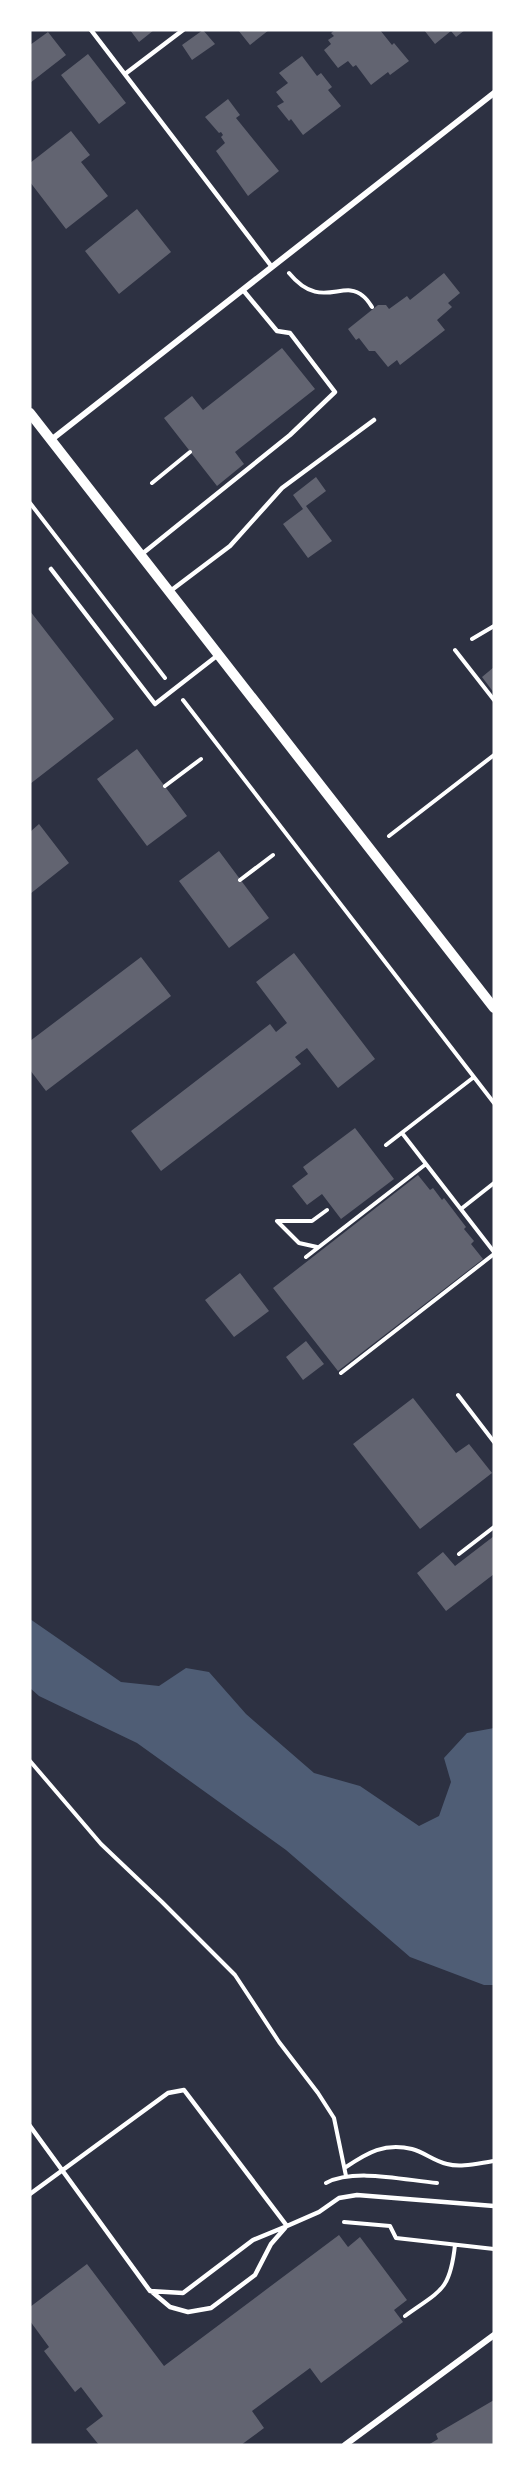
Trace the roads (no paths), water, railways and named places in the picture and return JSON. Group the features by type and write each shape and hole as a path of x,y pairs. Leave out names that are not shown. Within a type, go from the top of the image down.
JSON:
{"street":[{"path":"51,440 494,93"},
{"path":"30,413 494,1008"},
{"path":"345,2445 494,2335"}],"lane":[{"path":"92,30 272,267"},
{"path":"125,74 183,30"},
{"path":"141,555 290,435 335,392 290,333 277,331 243,290"},
{"path":"169,592 230,546 282,488 374,420"},
{"path":"51,568 155,704 218,655"},
{"path":"30,2194 168,2093 184,2090 287,2226"},
{"path":"30,2126 150,2291 170,2307 188,2312 212,2308 255,2275 271,2244 287,2226"},
{"path":"150,2291 183,2293 254,2240 319,2212 339,2198 357,2194 494,2206"}],"water":[{"path":"30,1619 121,1682 159,1686 186,1668 209,1672 246,1714 314,1773 360,1786 419,1826 439,1816 451,1782 444,1758 467,1733 494,1728 494,1985 484,1985 410,1957 286,1850 137,1743 39,1696 30,1688"}]}
